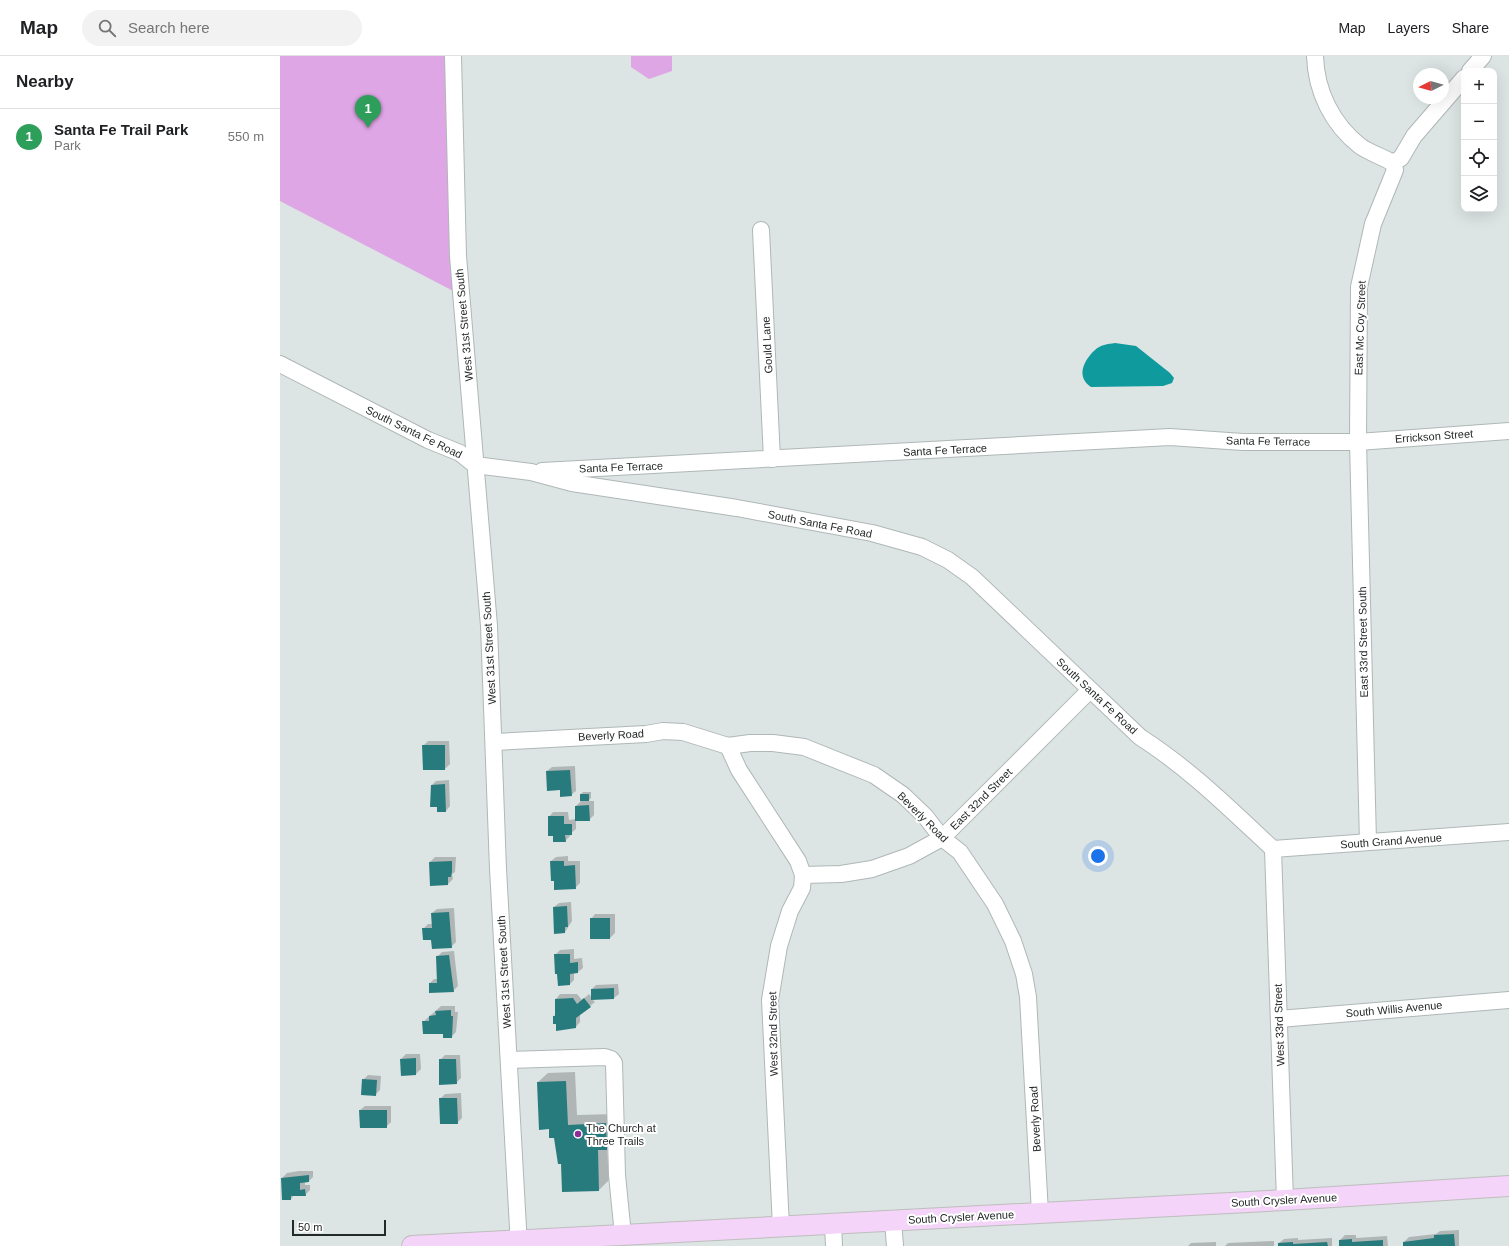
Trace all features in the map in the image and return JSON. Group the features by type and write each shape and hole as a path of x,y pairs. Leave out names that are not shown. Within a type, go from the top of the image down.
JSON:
{"main road":[{"name":"South Crysler Avenue","path":"412,1246 519,1243 623,1235 1285,1200 1509,1186"}],"street":[{"name":"West 31st Street South","path":"453,56 458,256 489,626 498,869 519,1243"},
{"path":"1314,56 1315,71 1324,100 1339,126 1361,146 1393,163 1401,158 1414,136 1461,81"},
{"path":"1473,68 1483,56"},
{"name":"East Mc Coy Street","path":"1358,442 1359,287 1373,224 1395,170 1393,163"},
{"name":"Gould Lane","path":"761,230 772,459"},
{"name":"South Santa Fe Road","path":"280,364 428,440 460,453 475,464 531,472 572,483 737,508 872,534 922,547 948,560 972,577 1140,737 1170,757 1198,779 1273,849"},
{"name":"Errickson Street","path":"1358,442 1509,431"},
{"name":"Santa Fe Terrace","path":"531,472 576,468 772,459 1170,437 1243,442 1358,442"},
{"name":"East 33rd Street South","path":"1358,442 1368,842"},
{"name":"East 32nd Street","path":"803,875 841,874 872,869 909,856 942,838 1090,690"},
{"name":"Beverly Road","path":"494,742 646,734 663,731 683,732 728,746 750,742 804,746 874,775 903,795 925,816 942,838 960,852 995,904 1013,941 1024,974 1028,997 1040,1213"},
{"path":"728,746 739,770 798,861 803,875"},
{"name":"South Grand Avenue","path":"1273,849 1509,832"},
{"name":"West 33rd Street","path":"1273,849 1285,1200"},
{"name":"West 32nd Street","path":"781,1227 770,1000 779,946 790,911 802,888 803,875"},
{"name":"South Willis Avenue","path":"1279,1019 1509,1000"},
{"path":"509,1060 605,1057 611,1059 614,1064 617,1175 623,1235"},
{"path":"893,1221 895,1246"},
{"path":"833,1224 834,1246"}],"shaded area":[{"path":"280,56 453,56 461,295 280,201"},
{"path":"631,56 672,56 672,71 649,79 631,67"}],"water":[{"path":"1115,343 1136,346 1170,373 1174,378 1172,383 1163,386 1091,387 1086,383 1083,374 1083,369 1087,359 1097,348"}],"building":[{"path":"422,745 445,745 445,770 423,770"},
{"path":"570,770 572,796 560,797 560,790 547,791 546,771"},
{"path":"445,784 446,812 437,812 437,807 430,807 431,785"},
{"path":"580,794 589,794 589,801 580,801"},
{"path":"589,805 590,821 575,821 575,806"},
{"path":"548,816 564,816 564,824 572,824 572,835 565,835 566,842 553,842 553,836 548,836"},
{"path":"452,861 452,872 451,877 448,877 448,885 430,886 429,862"},
{"path":"550,861 564,861 564,866 575,865 576,889 554,890 554,881 551,881"},
{"path":"567,906 568,927 565,927 565,933 554,934 553,907"},
{"path":"449,912 452,948 432,949 431,940 423,940 422,928 432,928 431,913"},
{"path":"590,918 610,918 610,939 590,939"},
{"path":"554,954 570,954 570,963 578,962 578,973 570,974 570,985 558,986 557,974 555,974"},
{"path":"449,955 454,992 429,993 429,983 437,983 436,956"},
{"path":"614,988 614,999 591,1000 591,989"},
{"path":"573,998 577,1004 584,998 591,1007 576,1018 576,1028 556,1031 556,1024 553,1024 553,1016 555,1016 555,999"},
{"path":"451,1010 451,1016 453,1016 452,1038 443,1038 443,1034 423,1034 422,1021 429,1021 429,1016 436,1015 435,1011"},
{"path":"416,1058 416,1075 401,1076 400,1059"},
{"path":"439,1059 456,1059 457,1084 439,1085"},
{"path":"362,1079 377,1080 376,1096 361,1095"},
{"name":"The Church at Three Trails","path":"566,1081 568,1125 606,1123 607,1150 598,1150 599,1191 562,1192 561,1164 558,1164 554,1138 549,1138 549,1129 539,1130 537,1082"},
{"path":"439,1098 457,1098 458,1124 440,1124"},
{"path":"359,1110 387,1110 387,1128 360,1128"},
{"path":"309,1175 309,1182 300,1183 300,1190 305,1189 306,1196 291,1196 291,1200 282,1200 281,1178"},
{"path":"1454,1234 1455,1246 1403,1246 1403,1242 1434,1238 1434,1235"},
{"path":"1352,1239 1352,1242 1383,1240 1383,1246 1339,1246 1339,1240"},
{"path":"1293,1242 1293,1244 1327,1242 1328,1246 1278,1246 1278,1243"}],"place":[{"name":"Santa Fe Trail Park","path":"368,128"},
{"name":"The Church at Three Trails","path":"578,1134"}]}
